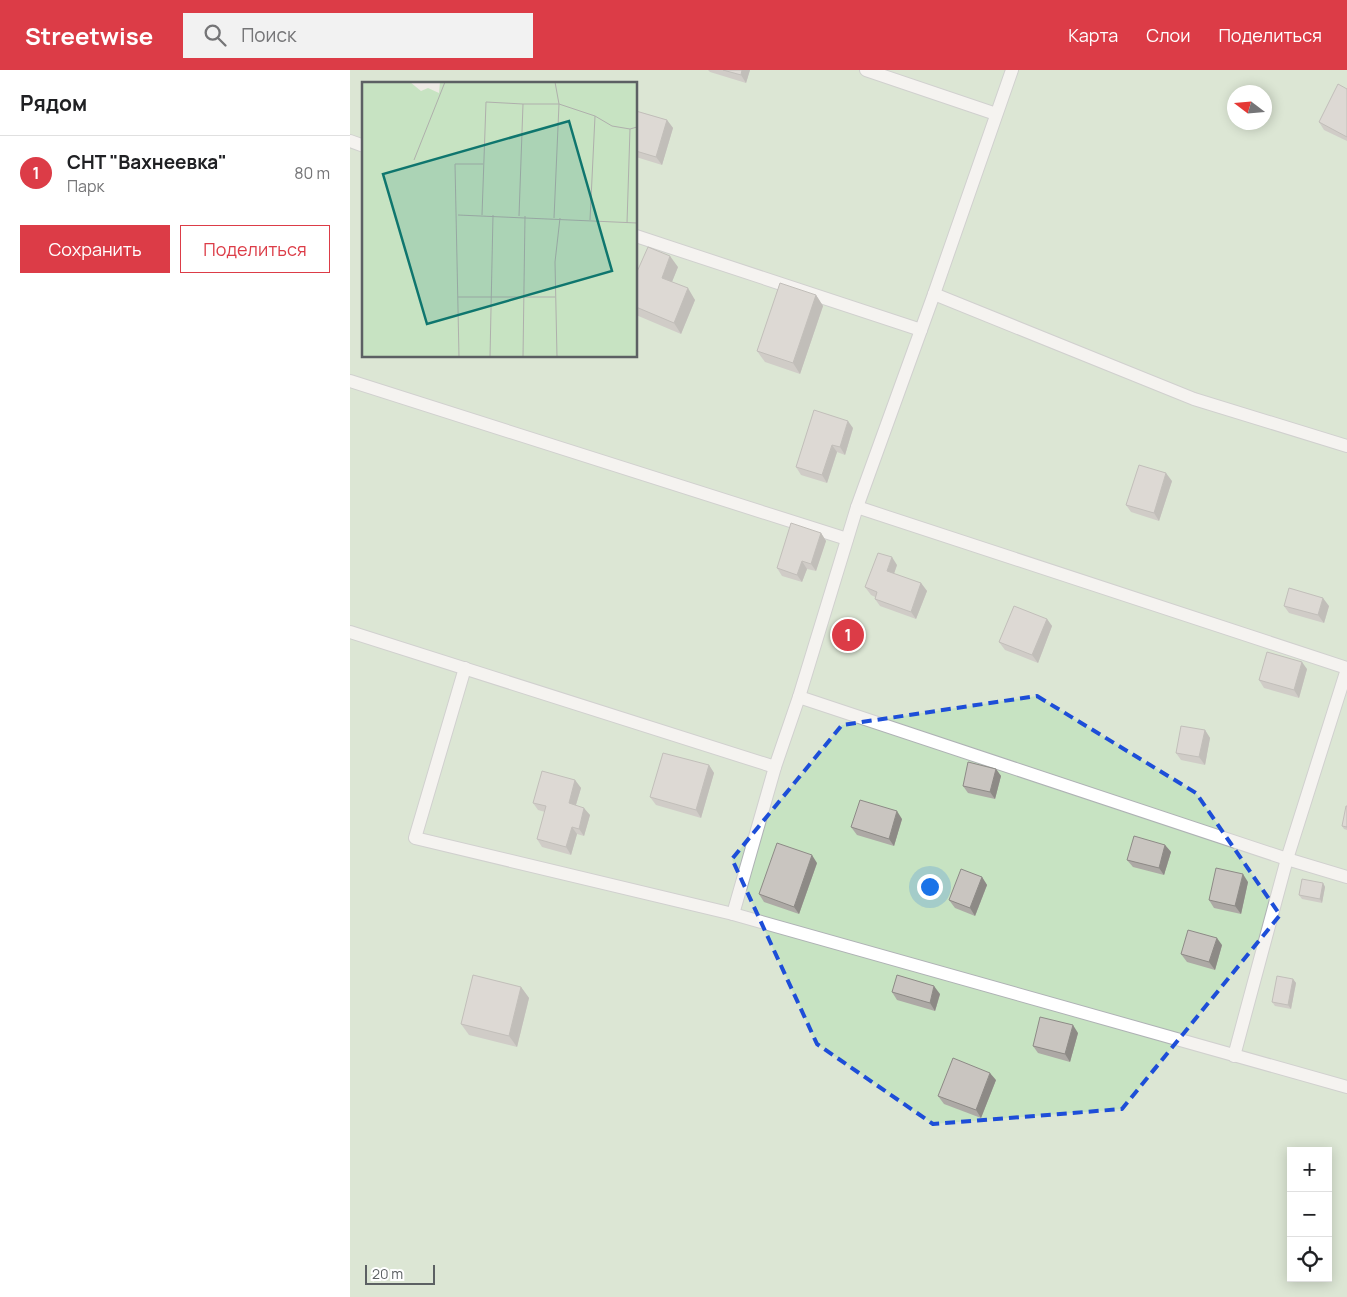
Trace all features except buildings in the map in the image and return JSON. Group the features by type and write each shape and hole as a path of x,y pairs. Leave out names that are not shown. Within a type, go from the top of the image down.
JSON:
{"lane":[{"path":"866,70 996,114"},
{"path":"733,914 775,767 799,697 846,539 1012,70"},
{"path":"350,141 362,145"},
{"path":"638,237 921,330"},
{"path":"934,294 1194,399 1347,446"},
{"path":"350,381 846,539"},
{"path":"857,507 1347,668 1287,859 1234,1056"},
{"path":"350,632 775,767"},
{"path":"466,668 415,838 733,914 1347,1087"},
{"path":"799,697 1287,859 1347,877"}],"highlighted area":[{"path":"1037,696 1196,793 1280,915 1122,1109 933,1124 817,1044 732,859 842,725"}],"green space":[{"path":"350,70 1347,70 1347,1297 350,1297"}],"place":[{"name":"СНТ \"Вахнеевка\"","path":"848,635"}]}
